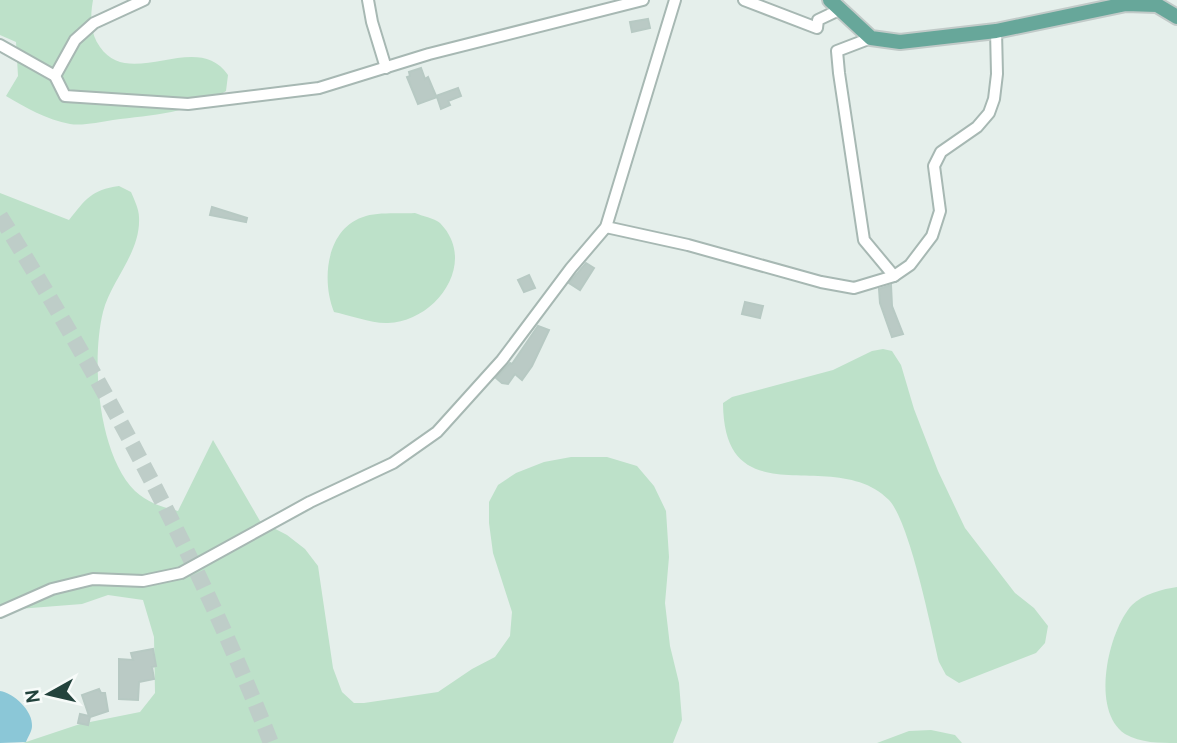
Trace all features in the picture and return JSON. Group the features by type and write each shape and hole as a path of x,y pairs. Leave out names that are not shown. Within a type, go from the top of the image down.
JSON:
{"main road":[{"path":"834,5 871,38 900,42 996,31 1126,5 1157,5 1177,17"}],"street":[{"path":"55,76 75,40 94,23 144,0"},
{"path":"369,0 372,22 386,68"},
{"path":"0,45 55,76 65,96 188,104 319,89 475,42 643,0"},
{"path":"0,612 52,589 93,579 143,581 181,573 310,502 393,463 437,432 477,390 606,227 675,0"},
{"path":"744,0 817,28 818,20 834,5"},
{"path":"606,227 854,288 894,276 910,265 932,236 940,211 934,166 940,152 976,127 989,113 997,74 996,31"},
{"path":"871,38 837,51 864,240 894,276"}],"green space":[{"path":"0,0 93,0 91,19 94,36 100,47 113,59 128,63 146,63 199,57 215,62 228,75 226,91 186,109 157,114 80,124 61,122 45,116 6,96 18,76 16,42 0,35"},
{"path":"119,186 131,192 138,211 138,230 131,254 103,312 99,332 98,380 105,431 123,475 135,491 150,502 178,511 213,440 260,521 287,535 305,549 318,566 333,668 342,692 354,703 364,703 438,692 495,657 510,636 512,612 493,553 489,523 489,502 498,485 516,473 544,462 571,457 607,457 637,466 654,486 666,511 669,557 665,603 670,646 679,683 682,720 673,743 23,743 80,724 140,712 155,693 154,637 143,600 108,595 82,604 18,609 0,607 0,193 69,220 95,193"},
{"path":"415,213 440,223 451,239 455,255 453,272 446,288 421,313 405,320 382,323 334,312 328,285 328,270 330,256 342,231 366,216"},
{"path":"872,351 892,351 901,365 914,409 938,471 965,528 1015,593 1034,608 1048,626 1045,643 1036,653 959,683 946,675 939,662 912,552 905,530 889,500 866,485 840,478 761,471 742,460 728,439 723,403 732,397 833,370"},
{"path":"1177,587 1177,743 1144,741 1125,734 1114,723 1108,708 1106,671 1110,651 1123,617 1132,605 1147,595"},
{"path":"931,730 955,735 962,743 877,743 909,731"}],"water":[{"path":"0,691 17,699 29,714 32,728 26,742 0,743"}],"building":[{"path":"648,19 650,28 632,32 630,22"},
{"path":"421,68 436,96 458,88 461,96 448,101 450,105 441,109 437,97 418,104 407,77 410,76 409,72"},
{"path":"212,207 247,218 246,222 210,215"},
{"path":"586,263 594,268 580,290 569,283"},
{"path":"529,275 535,288 524,292 518,280"},
{"path":"891,285 892,306 903,334 892,337 880,303 879,289"},
{"path":"745,302 763,306 760,318 742,314"},
{"path":"538,326 549,330 532,366 522,380 515,374 508,384 502,383 496,378 512,364"},
{"path":"153,649 156,666 152,667 154,679 139,682 138,700 119,699 119,659 133,660 131,653"},
{"path":"99,689 101,693 105,693 108,711 90,717 88,725 78,723 80,714 89,716 82,695"}],"tunnel":[{"path":"0,216 76,343 148,473 213,607 271,743"}]}
